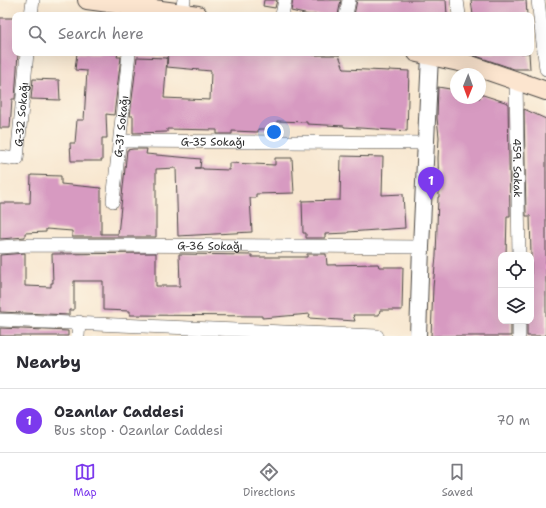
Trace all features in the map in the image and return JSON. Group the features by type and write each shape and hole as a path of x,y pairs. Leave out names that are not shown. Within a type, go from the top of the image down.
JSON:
{"main road":[{"path":"87,0 134,11 187,9"},
{"path":"441,56 467,59 546,91"}],"street":[{"path":"31,12 33,0"},
{"path":"283,12 285,0"},
{"path":"347,12 349,0"},
{"path":"457,0 459,12"},
{"path":"538,0 546,69"},
{"name":"G-32 Sokağı","path":"0,157 17,158 27,56"},
{"name":"G-31 Sokağı","path":"113,201 129,56"},
{"path":"418,336 426,143 424,56"},
{"name":"459. Sokak","path":"516,80 518,252"},
{"name":"G-35 Sokağı","path":"120,141 426,143"},
{"name":"G-36 Sokağı","path":"0,247 30,245 421,247"},
{"path":"0,320 79,322 377,336"},
{"path":"78,336 79,322"},
{"path":"519,324 519,336"}],"building":[{"path":"264,0 277,0 275,8 263,6"},
{"path":"293,0 341,0 339,12 291,11"},
{"path":"357,0 446,0 447,12 355,12"},
{"path":"471,0 526,0 527,12 473,12"},
{"path":"0,18 12,18 12,56 18,56 15,99 12,99 10,128 0,128"},
{"path":"77,56 121,57 114,115 106,114 107,138 102,138 102,161 71,161 70,143 75,143 77,120 84,120 87,71 75,70"},
{"path":"168,56 339,56 344,69 409,71 407,131 307,124 307,122 277,121 277,129 258,129 258,132 232,131 232,134 217,134 217,130 167,129 167,132 133,133 133,116 130,116 137,57 167,58 164,98 210,100 211,71 167,67"},
{"path":"476,56 529,56 530,69 514,69"},
{"path":"33,79 59,80 60,100 31,99"},
{"path":"438,87 450,89 450,104 486,104 486,96 508,103 510,216 507,216 506,252 498,252 498,324 511,324 511,336 431,336 439,197 439,137 437,118"},
{"path":"524,109 546,119 546,336 527,336 527,324 534,324 534,252 531,252 530,216 526,216"},
{"path":"147,149 146,154 201,159 200,168 203,169 229,170 229,163 275,165 275,158 292,158 294,193 256,194 256,198 250,198 252,232 178,236 176,168 156,169 156,237 72,237 72,231 46,229 46,232 25,233 25,237 0,239 0,203 30,203 31,175 61,176 61,184 101,188 101,234 118,234 127,150"},
{"path":"341,156 383,157 382,195 403,194 405,228 325,234 325,238 306,238 306,233 303,233 302,201 340,200"},
{"path":"25,253 25,286 51,287 51,283 53,283 52,254 156,253 156,286 180,286 179,254 252,255 252,257 307,257 307,254 326,254 327,265 378,264 379,267 403,267 402,310 380,310 379,315 353,315 355,321 309,318 310,314 262,318 262,316 130,315 130,311 103,310 103,281 74,281 74,310 69,310 69,315 0,312 0,255"},
{"path":"0,328 68,331 68,336 0,336"}],"place":[{"name":"Ozanlar Caddesi","path":"431,200"}]}
